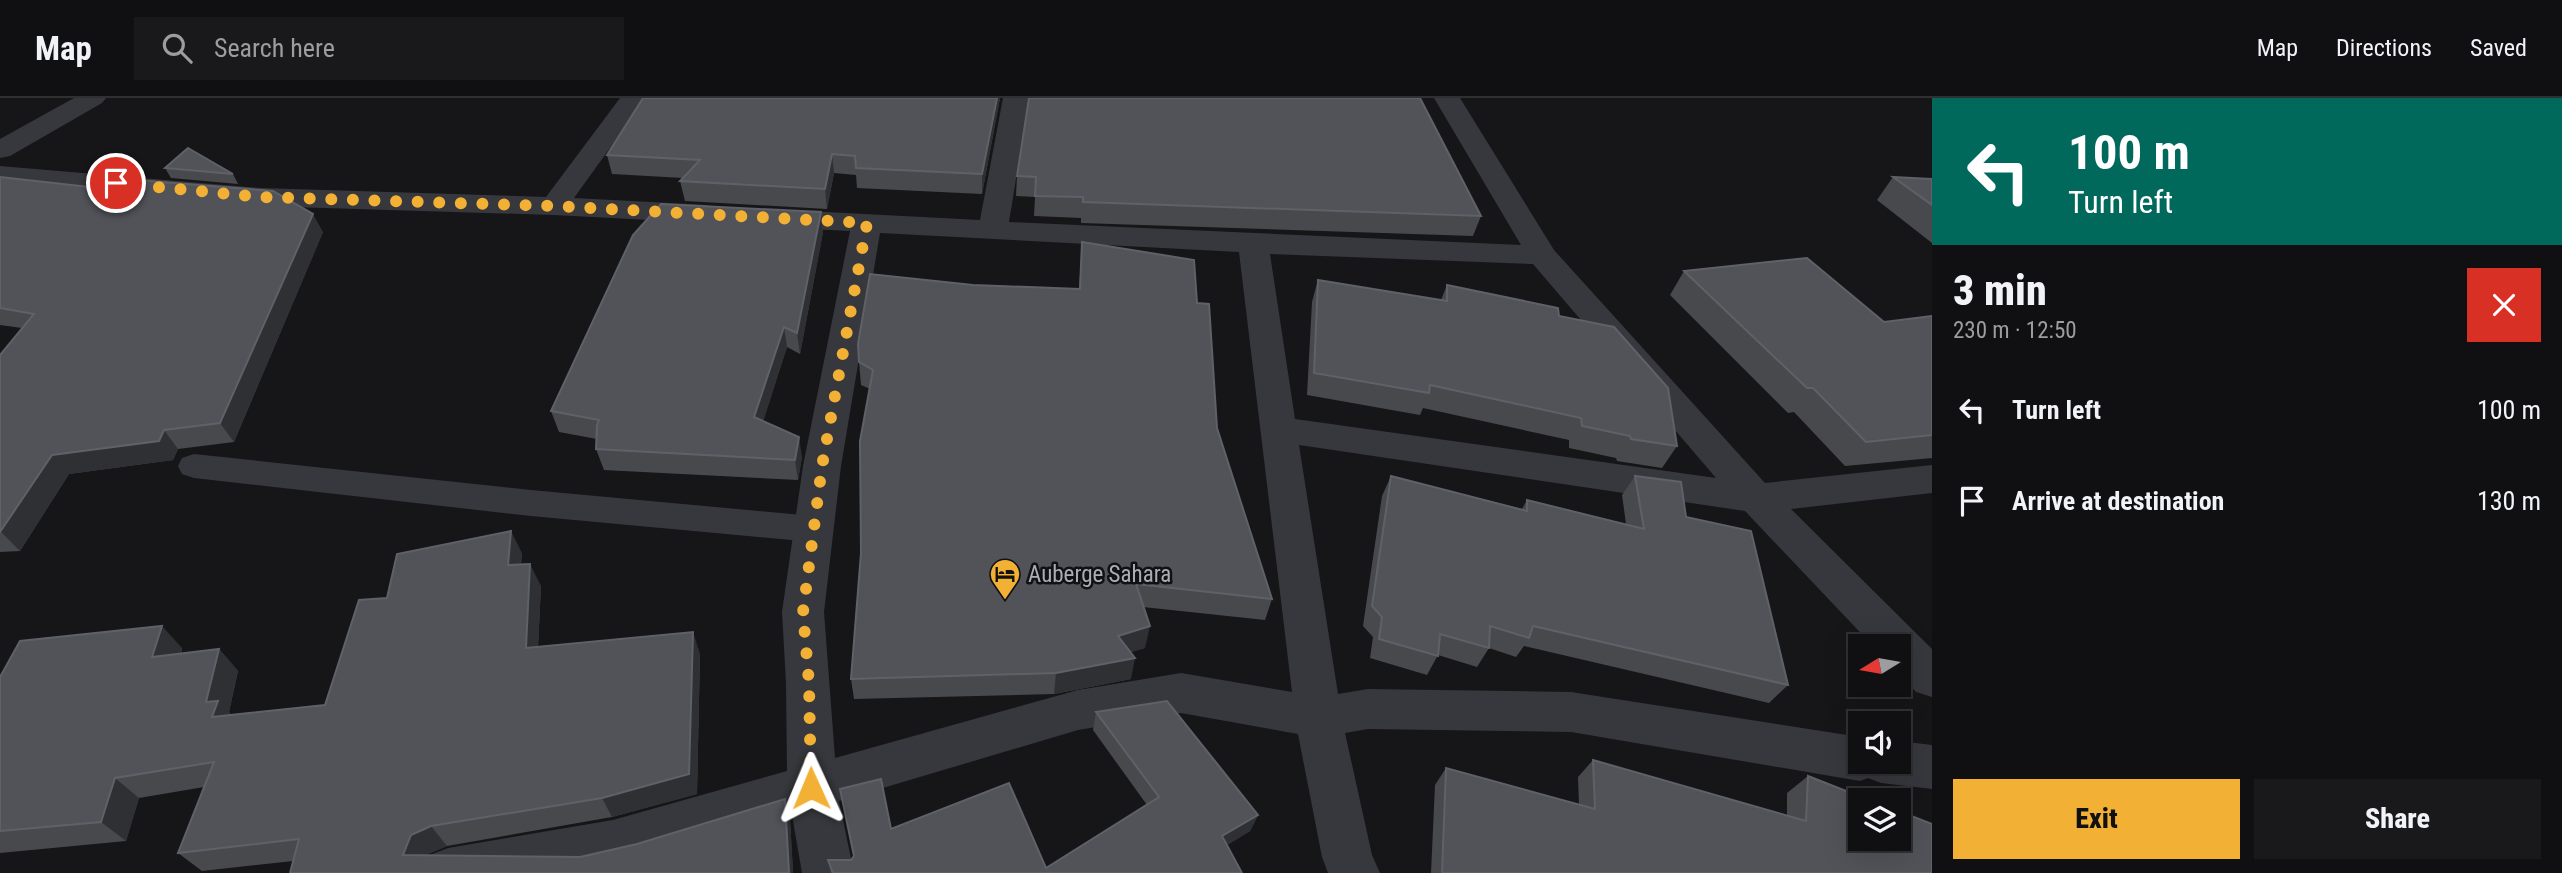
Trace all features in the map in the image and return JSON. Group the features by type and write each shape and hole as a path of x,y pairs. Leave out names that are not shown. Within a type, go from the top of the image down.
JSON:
{"street":[{"path":"0,149 93,98"},
{"path":"554,206 632,98"},
{"path":"993,229 1016,98"},
{"path":"1447,98 1542,255 1756,498 1932,678"},
{"path":"0,174 260,197 554,206 1253,244 1542,255"},
{"path":"828,873 811,788 809,683 803,612 813,529 867,223"},
{"path":"1253,244 1318,717 1347,857 1354,873"},
{"path":"1278,429 1756,498 1932,479"},
{"path":"447,873 512,864 656,835 710,816 1078,710 1181,693 1318,717 1368,709 1571,712 1848,757"},
{"path":"1911,765 1932,768"}],"lane":[{"path":"194,466 531,503 813,529"}],"building":[{"path":"643,98 997,98 982,174 856,168 855,156 832,154 825,189 680,181 700,160 607,155"},
{"path":"1029,98 1420,98 1481,216 1083,202 1083,197 1035,196 1036,177 1017,176"},
{"path":"188,148 233,174 165,168"},
{"path":"0,177 125,191 137,180 273,191 313,214 220,423 164,430 159,441 52,455 0,532 0,355 34,314 0,308"},
{"path":"1893,177 1932,179 1932,205"},
{"path":"661,204 821,212 797,333 784,327 754,417 799,437 795,460 596,449 599,420 551,411 633,235"},
{"path":"1082,242 1194,260 1197,303 1209,304 1217,428 1272,599 1136,584 1150,626 1118,636 1135,658 1056,673 851,679 861,553 860,441 873,370 859,362 858,344 870,274 973,285 1080,289"},
{"path":"1807,258 1884,322 1932,316 1932,435 1866,442 1813,388 1807,388 1684,271"},
{"path":"1318,280 1447,301 1447,285 1558,308 1559,316 1614,327 1668,388 1677,446 1631,439 1630,436 1582,426 1581,418 1430,385 1429,393 1314,373"},
{"path":"1391,476 1527,511 1527,500 1644,529 1635,476 1681,482 1686,517 1751,531 1788,685 1533,626 1529,638 1490,626 1489,648 1440,634 1438,656 1379,639 1382,617 1372,606"},
{"path":"511,531 508,565 530,564 526,648 693,632 689,774 602,798 431,826 411,835 403,855 580,857 637,844 785,799 789,873 290,873 299,839 178,853 214,762 115,778 101,822 0,831 0,677 20,641 162,626 152,657 219,649 206,702 218,701 212,717 325,705 359,600 387,598 397,554"},
{"path":"1167,701 1258,815 1222,836 1242,873 833,873 828,860 851,860 854,856 840,789 881,779 891,829 1009,783 1046,868 1159,797 1096,712"},
{"path":"1593,760 1806,821 1808,776 1848,792 1848,851 1911,851 1911,816 1932,824 1932,873 1442,873 1446,768 1595,809"}],"place":[{"name":"Auberge Sahara","path":"1005,601"}],"route":[{"path":"116,183 260,197 554,206 867,223 822,466 803,612 809,683 811,788"}]}
